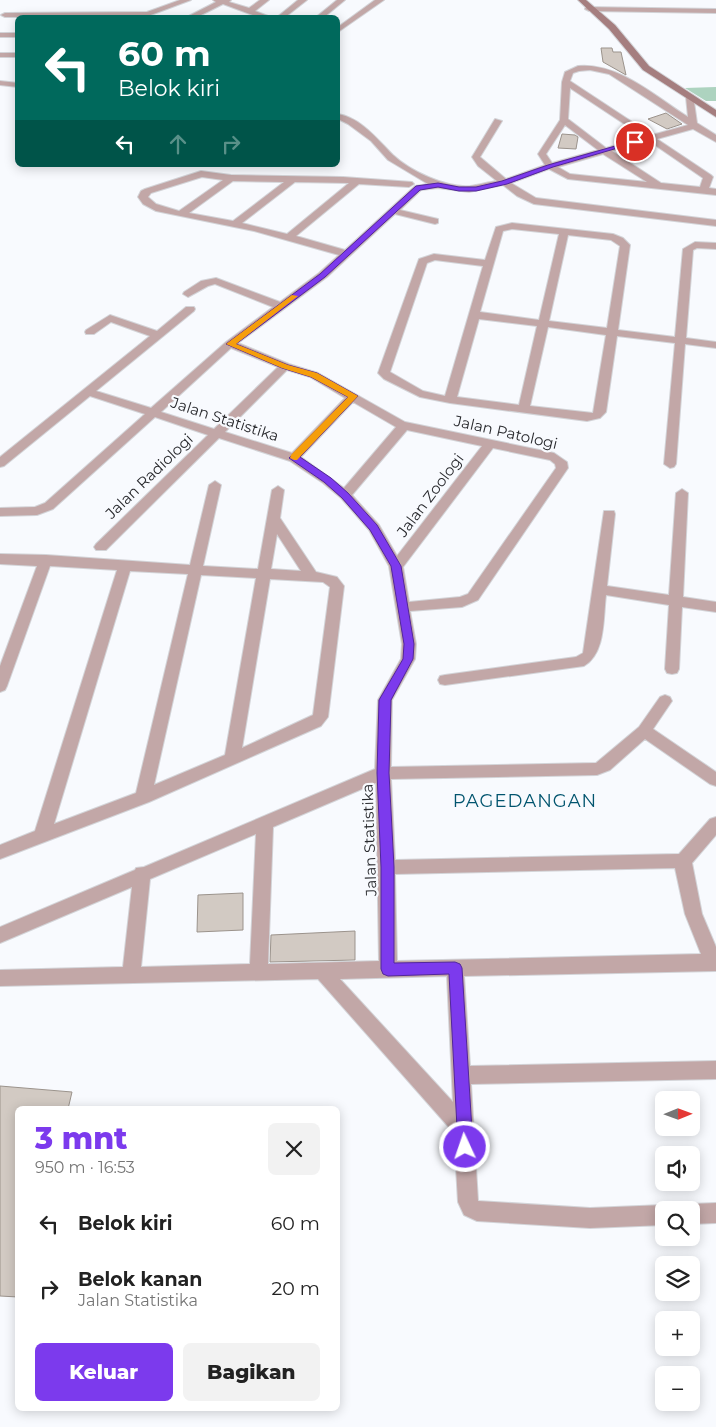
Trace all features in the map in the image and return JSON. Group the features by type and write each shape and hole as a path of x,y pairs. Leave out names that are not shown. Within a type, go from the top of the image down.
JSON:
{"street":[{"path":"5,15 153,14 187,0"},
{"path":"250,11 265,0"},
{"path":"283,15 303,0"},
{"path":"322,15 341,0"},
{"path":"340,29 380,0"},
{"path":"582,0 624,40 638,62 716,114"},
{"path":"194,15 223,1 261,15"},
{"path":"589,8 716,11"},
{"path":"0,35 15,35"},
{"path":"0,61 4,55"},
{"path":"716,140 612,72 592,68 573,69 569,72 566,82 564,120 542,154 550,166 573,177 716,192"},
{"path":"566,82 708,177 703,191"},
{"path":"0,83 15,85"},
{"path":"690,97 693,126"},
{"path":"340,117 366,133 391,158 438,185"},
{"path":"564,120 605,151 661,187"},
{"path":"498,121 476,157 481,164 528,199 716,223"},
{"path":"348,254 236,223 181,214 148,204 142,198 144,194 201,174 231,178 357,181 414,186 438,185 469,189 504,182 550,166 693,126 716,130"},
{"path":"0,512 30,512 49,506 230,344 348,254 394,211 414,186 411,170"},
{"path":"181,214 231,178"},
{"path":"236,223 293,179"},
{"path":"289,238 357,181"},
{"path":"394,211 435,221"},
{"path":"450,400 475,315 499,229 505,227 564,232 613,237 625,245 599,414 587,417 450,400 420,394 384,373 423,261 434,257 489,264"},
{"path":"524,409 564,232"},
{"path":"670,464 688,249 695,244 716,246"},
{"path":"188,294 205,283 216,281 281,306"},
{"path":"0,463 190,309"},
{"path":"475,315 716,345"},
{"path":"90,332 110,318 159,334"},
{"name":"Jalan Patologi","path":"230,344 285,366 314,375 354,396 384,417 404,426 554,457 561,462 562,468 473,597 462,602 404,607"},
{"name":"Jalan Radiologi","path":"100,547 285,366"},
{"name":"Jalan Statistika","path":"88,392 294,458 327,480 345,496 374,528 396,566 409,644 408,659 385,700 383,773 387,867 388,969"},
{"path":"294,458 354,396"},
{"path":"345,496 404,426"},
{"name":"Jalan Zoologi","path":"396,566 490,443"},
{"path":"143,796 215,485"},
{"path":"232,759 278,490"},
{"path":"672,669 682,493"},
{"path":"445,680 579,662 588,657 592,650 601,590 609,514"},
{"path":"273,518 312,576"},
{"path":"0,559 46,560 312,576 332,580 337,586 320,717 316,722 143,796 0,852"},
{"path":"0,686 46,560"},
{"path":"42,836 125,565"},
{"path":"601,590 716,607"},
{"path":"0,935 142,873 383,773 585,771 597,769 604,766 644,731 666,701"},
{"path":"644,731 716,780"},
{"path":"259,972 265,822"},
{"path":"716,824 683,861 685,883 701,939 716,963"},
{"path":"387,867 683,861"},
{"path":"131,975 142,873"},
{"path":"0,978 716,963"},
{"path":"455,968 468,1202 472,1208 477,1211 590,1218 655,1215"},
{"path":"322,971 464,1129"},
{"path":"461,1075 716,1070"},
{"path":"700,1214 716,1213"}],"green space":[{"path":"716,87 716,101 706,101 685,88"}],"building":[{"path":"601,48 612,48 613,52 621,52 626,75 603,62"},
{"path":"666,113 682,124 667,129 648,119"},
{"path":"562,134 578,137 576,149 558,148"},
{"path":"243,893 243,930 197,932 198,895"},
{"path":"355,931 355,960 270,962 271,935"},
{"path":"0,1086 72,1092 69,1106 15,1106 15,1297 0,1296"}],"slow traffic":[{"path":"294,296 230,344 285,366 314,375 354,396 294,458"}],"district":[{"name":"PAGEDANGAN","path":"525,801"}],"route":[{"path":"465,1147 455,968 388,969 387,867 383,773 385,700 408,659 409,644 396,566 374,528 345,496 327,480 294,458 354,396 314,375 285,366 230,344 323,275 418,188 438,185 459,189 476,189 635,142"}]}
